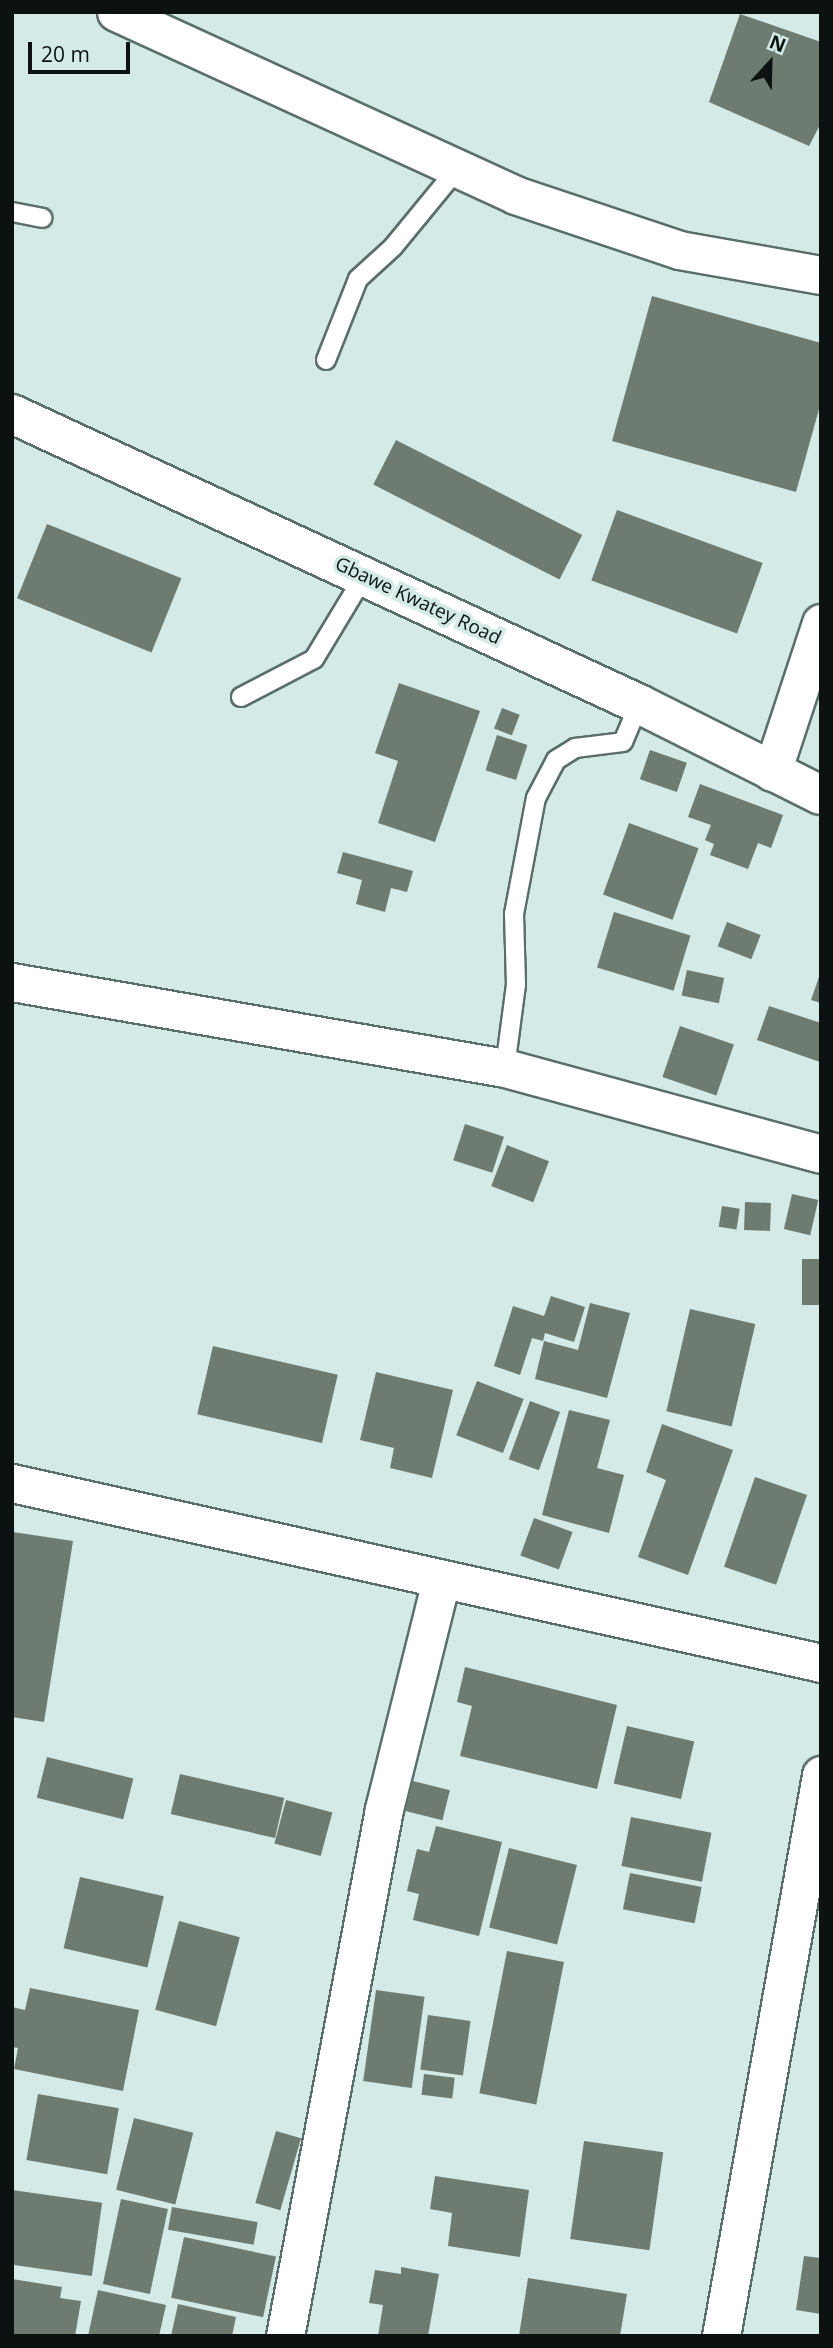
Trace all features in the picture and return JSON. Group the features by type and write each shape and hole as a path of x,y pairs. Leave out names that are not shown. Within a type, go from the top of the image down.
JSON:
{"street":[{"path":"116,12 528,200 679,250 821,275"},
{"name":"Gbawe Kwatey Road","path":"12,414 639,704 821,795"},
{"path":"772,772 821,623"},
{"path":"12,982 505,1068 821,1154"},
{"path":"12,1483 821,1663"},
{"path":"285,2336 382,1822 441,1580"},
{"path":"720,2336 821,1775"}],"lane":[{"path":"326,360 358,279 393,247 458,168"},
{"path":"12,212 42,218"},
{"path":"241,697 314,659 364,576"},
{"path":"505,1068 516,985 514,914 536,797 556,760 575,748 623,742 639,704"}],"building":[{"path":"740,14 821,42 821,123 809,146 709,102"},
{"path":"652,296 821,343 821,402 796,492 612,441"},
{"path":"396,440 582,535 560,579 373,485"},
{"path":"617,510 763,563 737,633 591,580"},
{"path":"47,524 181,578 151,652 17,598"},
{"path":"399,683 480,711 435,842 378,823 398,761 375,753"},
{"path":"502,708 520,715 512,735 494,729"},
{"path":"497,735 527,745 516,780 486,770"},
{"path":"650,750 687,763 677,792 640,779"},
{"path":"700,784 783,815 771,848 758,843 748,869 710,855 714,844 705,840 711,825 688,817"},
{"path":"629,823 699,848 673,920 603,894"},
{"path":"343,852 413,871 407,892 391,888 385,912 356,904 362,880 337,873"},
{"path":"614,912 691,935 674,991 597,967"},
{"path":"727,922 761,935 751,959 718,946"},
{"path":"687,970 724,978 719,1003 682,995"},
{"path":"821,974 821,1003 811,1000"},
{"path":"769,1006 821,1023 820,1062 757,1040"},
{"path":"680,1026 734,1045 716,1096 662,1077"},
{"path":"465,1124 504,1137 492,1173 453,1160"},
{"path":"507,1145 549,1161 533,1202 491,1186"},
{"path":"792,1194 818,1200 810,1235 784,1229"},
{"path":"745,1202 771,1203 770,1231 744,1230"},
{"path":"722,1206 740,1209 736,1230 719,1227"},
{"path":"802,1259 821,1259 821,1305 802,1305"},
{"path":"551,1296 585,1307 574,1342 545,1333 543,1341 532,1338 520,1375 494,1366 513,1306 544,1316"},
{"path":"590,1303 630,1313 607,1398 535,1379 544,1341 578,1350"},
{"path":"690,1309 755,1324 732,1426 666,1411"},
{"path":"213,1346 338,1375 322,1443 197,1414"},
{"path":"376,1372 453,1390 432,1478 390,1468 394,1448 360,1440"},
{"path":"477,1381 524,1399 503,1453 456,1435"},
{"path":"530,1401 560,1412 539,1470 509,1459"},
{"path":"569,1410 610,1420 597,1468 624,1475 609,1533 542,1515"},
{"path":"662,1424 733,1450 688,1575 638,1557 666,1480 646,1472"},
{"path":"755,1477 807,1495 776,1585 724,1567"},
{"path":"534,1518 573,1532 559,1570 520,1556"},
{"path":"13,1532 73,1541 44,1722 12,1717"},
{"path":"465,1667 617,1705 597,1789 460,1756 472,1706 457,1702"},
{"path":"627,1726 694,1742 681,1799 614,1783"},
{"path":"47,1757 133,1779 123,1819 37,1798"},
{"path":"180,1774 284,1798 275,1838 171,1814"},
{"path":"413,1781 450,1790 442,1820 406,1811"},
{"path":"286,1800 332,1812 321,1856 274,1843"},
{"path":"631,1817 711,1833 702,1882 621,1866"},
{"path":"436,1826 502,1842 479,1936 413,1920 419,1894 407,1891 417,1849 429,1852"},
{"path":"509,1848 577,1865 557,1944 489,1928"},
{"path":"630,1873 702,1887 695,1923 623,1909"},
{"path":"80,1877 164,1896 147,1967 64,1948"},
{"path":"179,1921 240,1937 216,2026 155,2010"},
{"path":"507,1951 564,1962 536,2104 479,2093"},
{"path":"30,1988 139,2010 123,2091 14,2069 18,2048 12,2047 12,2007 25,2010"},
{"path":"376,1990 425,1997 412,2088 363,2081"},
{"path":"428,2015 471,2021 463,2075 420,2069"},
{"path":"424,2074 455,2078 452,2099 421,2095"},
{"path":"38,2094 119,2108 107,2174 26,2160"},
{"path":"134,2118 193,2133 175,2205 116,2190"},
{"path":"276,2131 301,2138 280,2210 255,2203"},
{"path":"584,2141 663,2152 649,2250 570,2239"},
{"path":"435,2176 529,2190 520,2257 448,2246 452,2213 430,2209"},
{"path":"12,2190 102,2203 92,2276 12,2265"},
{"path":"121,2199 168,2209 150,2294 103,2284"},
{"path":"172,2207 258,2222 254,2245 168,2230"},
{"path":"184,2237 276,2257 263,2317 171,2298"},
{"path":"804,2256 821,2258 821,2314 796,2310"},
{"path":"401,2267 439,2274 428,2336 378,2336 383,2305 369,2303 375,2270 401,2274"},
{"path":"528,2278 627,2294 620,2336 519,2336"},
{"path":"12,2279 62,2287 60,2298 81,2301 75,2336 12,2336"},
{"path":"98,2290 166,2305 159,2336 88,2336"},
{"path":"178,2304 236,2317 232,2336 171,2336"}]}
